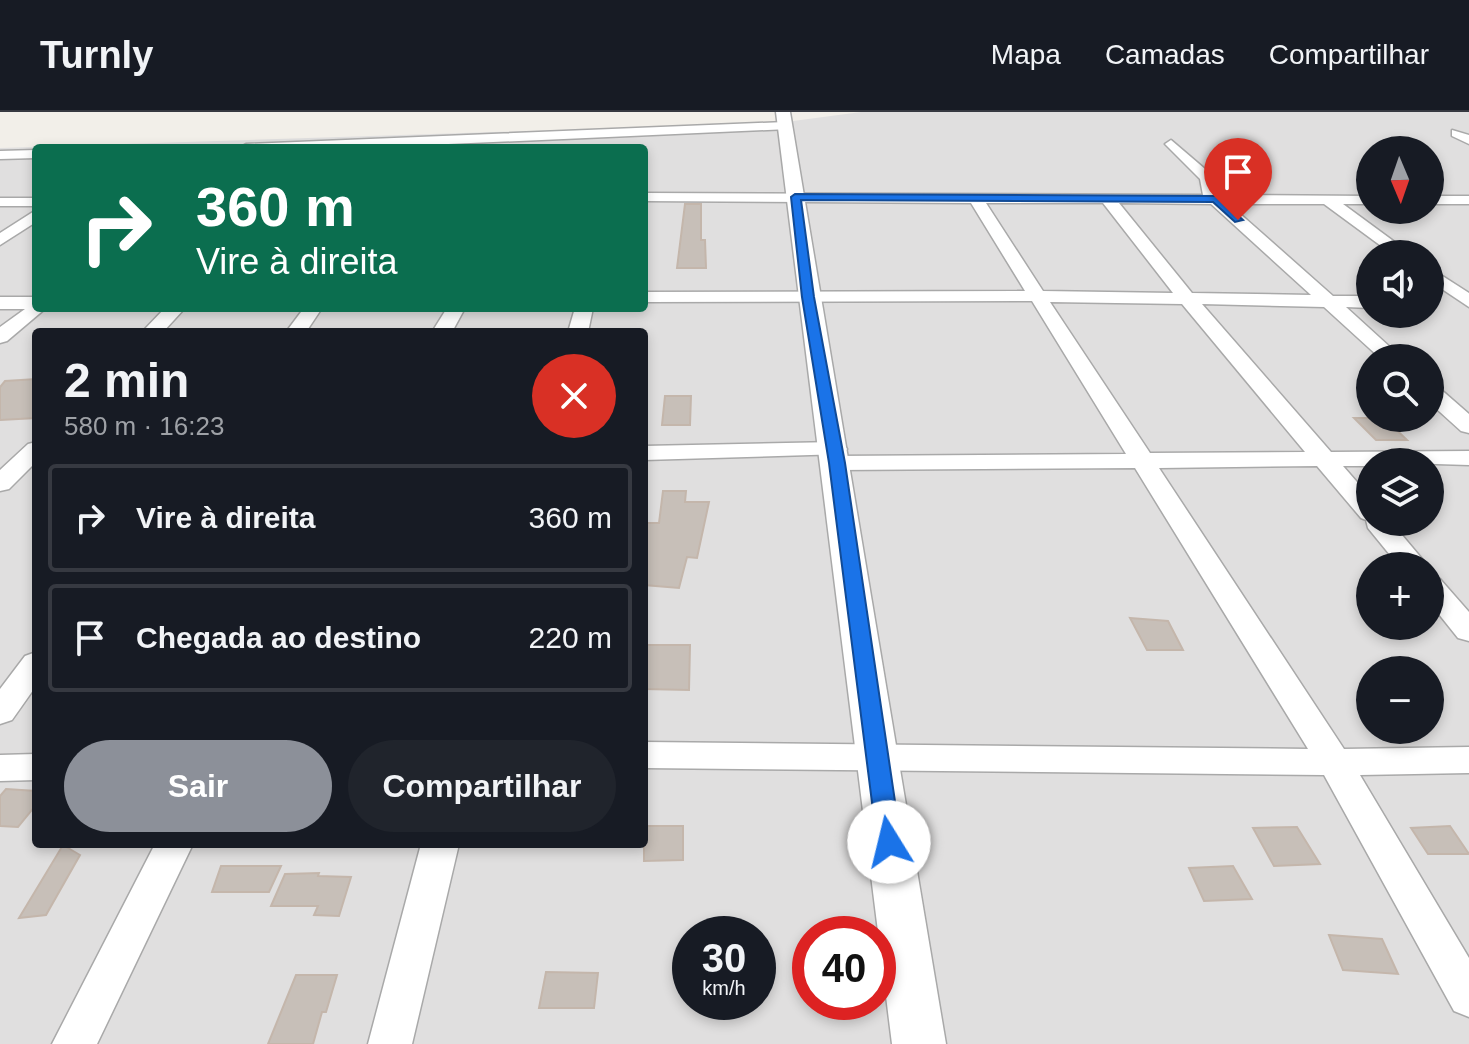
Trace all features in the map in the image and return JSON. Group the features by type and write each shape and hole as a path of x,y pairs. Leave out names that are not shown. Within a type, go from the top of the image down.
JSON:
{"street":[{"path":"383,144 784,119 808,297 836,456 919,1044"},
{"path":"1456,133 1469,140"},
{"path":"1171,144 1207,178 1210,195 1376,344"},
{"path":"0,155 32,154"},
{"path":"648,197 1356,200"},
{"path":"975,198 1335,763 1469,997"},
{"path":"1107,198 1188,300 1356,497"},
{"path":"1326,199 1383,240"},
{"path":"1444,200 1469,200"},
{"path":"0,202 32,202"},
{"path":"1444,204 1469,217"},
{"path":"0,240 32,218"},
{"path":"1444,283 1469,301"},
{"path":"648,297 1037,296 1356,302"},
{"path":"1444,301 1469,301"},
{"path":"0,303 32,305"},
{"path":"0,337 32,309"},
{"path":"156,328 172,312"},
{"path":"1444,404 1469,426"},
{"path":"648,453 1140,460 1469,458"},
{"path":"0,484 24,459"},
{"path":"1389,536 1402,552"},
{"path":"1444,602 1469,631"},
{"path":"0,712 32,668"},
{"path":"648,755 876,755 1335,763 1469,760"},
{"path":"0,768 32,767"},
{"path":"74,1044 172,848"},
{"path":"390,1044 439,848"}],"shaded area":[{"path":"861,112 1469,112 1469,1044 0,1044 0,148 32,147 32,312 648,312 648,144 124,144 778,123"}],"building":[{"path":"685,204 701,204 701,240 705,240 706,268 677,268"},
{"path":"32,379 32,418 0,420 0,387 5,381"},
{"path":"665,396 691,396 690,425 662,425"},
{"path":"1368,432 1399,432 1407,440 1376,440"},
{"path":"663,491 686,491 685,502 709,502 697,558 687,557 679,588 648,585 648,523 659,523"},
{"path":"1130,618 1168,621 1183,650 1147,650"},
{"path":"648,645 690,645 689,690 648,689"},
{"path":"6,789 32,791 32,810 18,827 0,826 0,796"},
{"path":"648,826 683,826 683,860 644,861 644,848 648,848"},
{"path":"1450,826 1469,854 1428,854 1411,828"},
{"path":"1297,827 1320,864 1274,866 1253,828"},
{"path":"61,848 68,848 80,855 46,915 19,918"},
{"path":"221,866 281,866 269,892 212,892"},
{"path":"1233,866 1252,899 1204,901 1189,868"},
{"path":"319,873 318,876 351,877 339,916 314,915 318,906 271,906 285,874"},
{"path":"1329,935 1382,939 1398,974 1343,970"},
{"path":"546,972 598,973 594,1008 539,1008"},
{"path":"296,975 337,975 326,1012 322,1012 313,1044 268,1044"}],"route":[{"path":"889,842 837,463 808,297 795,197 1216,199 1238,220"}]}
